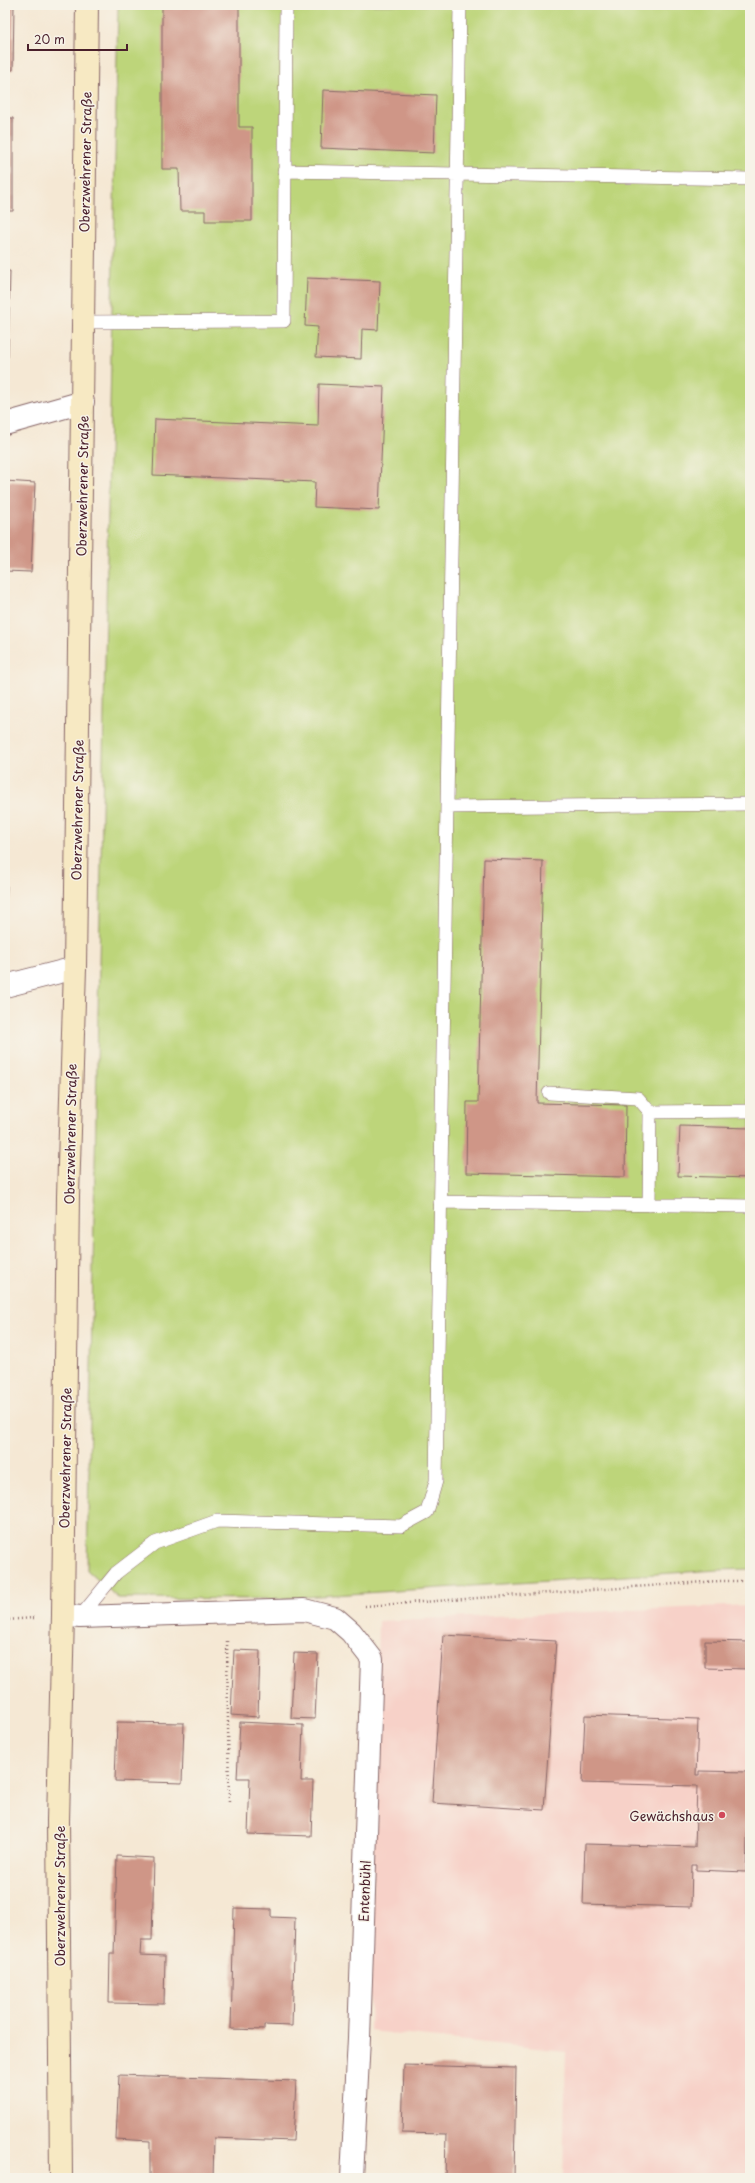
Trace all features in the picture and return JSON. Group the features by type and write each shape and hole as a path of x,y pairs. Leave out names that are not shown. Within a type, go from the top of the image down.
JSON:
{"main road":[{"name":"Oberzwehrener Straße","path":"61,2178 58,1821 72,1616 68,1196 75,968 87,5"}],"street":[{"path":"5,424 83,402"},
{"path":"5,986 75,968"},
{"path":"72,1616 304,1610 335,1618"},
{"name":"Entenbühl","path":"335,1618 351,1632 372,1659 360,2023 352,2178"}],"lane":[{"path":"84,322 284,322 286,5"},
{"path":"72,1616 116,1573 155,1543 217,1520 401,1526 427,1512 436,1481 460,5"},
{"path":"284,171 750,179"},
{"path":"447,807 750,804"},
{"path":"549,1094 638,1098 650,1112 649,1204"},
{"path":"650,1112 750,1111"},
{"path":"440,1202 750,1206"}],"path":[{"path":"335,1618 353,1607 719,1581 750,1581"},
{"path":"228,1613 229,1805"}],"shaded area":[{"path":"750,1605 750,2178 563,2178 566,2051 370,2031 378,1621"}],"green space":[{"path":"118,5 750,5 750,1569 272,1599 118,1598 87,1570"}],"building":[{"path":"5,5 14,5 13,70 5,70"},
{"path":"162,5 239,5 239,127 252,127 252,221 205,221 205,211 180,211 179,169 162,169"},
{"path":"323,90 436,95 434,153 321,148"},
{"path":"5,118 13,118 13,211 5,211"},
{"path":"5,271 10,271 8,357 5,357"},
{"path":"307,278 380,281 378,330 362,329 361,359 316,357 318,327 305,326"},
{"path":"319,384 384,387 379,510 314,507 315,482 153,475 155,419 318,426"},
{"path":"5,481 35,483 31,572 5,571"},
{"path":"484,859 543,861 537,1103 626,1105 625,1177 466,1173 467,1102 478,1102"},
{"path":"5,885 7,886 6,910 5,910"},
{"path":"680,1126 750,1128 750,1178 678,1176"},
{"path":"443,1635 556,1641 544,1810 432,1803"},
{"path":"705,1641 750,1642 750,1669 705,1668"},
{"path":"234,1650 260,1651 258,1717 231,1715"},
{"path":"294,1653 318,1654 315,1719 291,1718"},
{"name":"Gewächshaus","path":"585,1715 698,1719 696,1775 699,1775 699,1771 749,1772 746,1872 696,1870 696,1865 692,1865 691,1907 583,1904 585,1844 695,1847 697,1786 582,1783"},
{"path":"117,1722 184,1723 182,1783 115,1781"},
{"path":"240,1722 303,1725 301,1781 313,1781 311,1836 248,1834 250,1778 237,1778"},
{"path":"117,1856 154,1858 152,1940 141,1940 140,1955 165,1956 164,2004 109,2003 110,1954 114,1954"},
{"path":"234,1908 271,1909 271,1917 295,1918 292,2026 264,2025 264,2030 231,2029"},
{"path":"404,2065 516,2068 514,2178 445,2178 446,2134 402,2133"},
{"path":"119,2075 296,2081 293,2141 214,2138 213,2178 150,2178 150,2141 116,2139"}],"place":[{"name":"Gewächshaus","path":"722,1815"}]}
